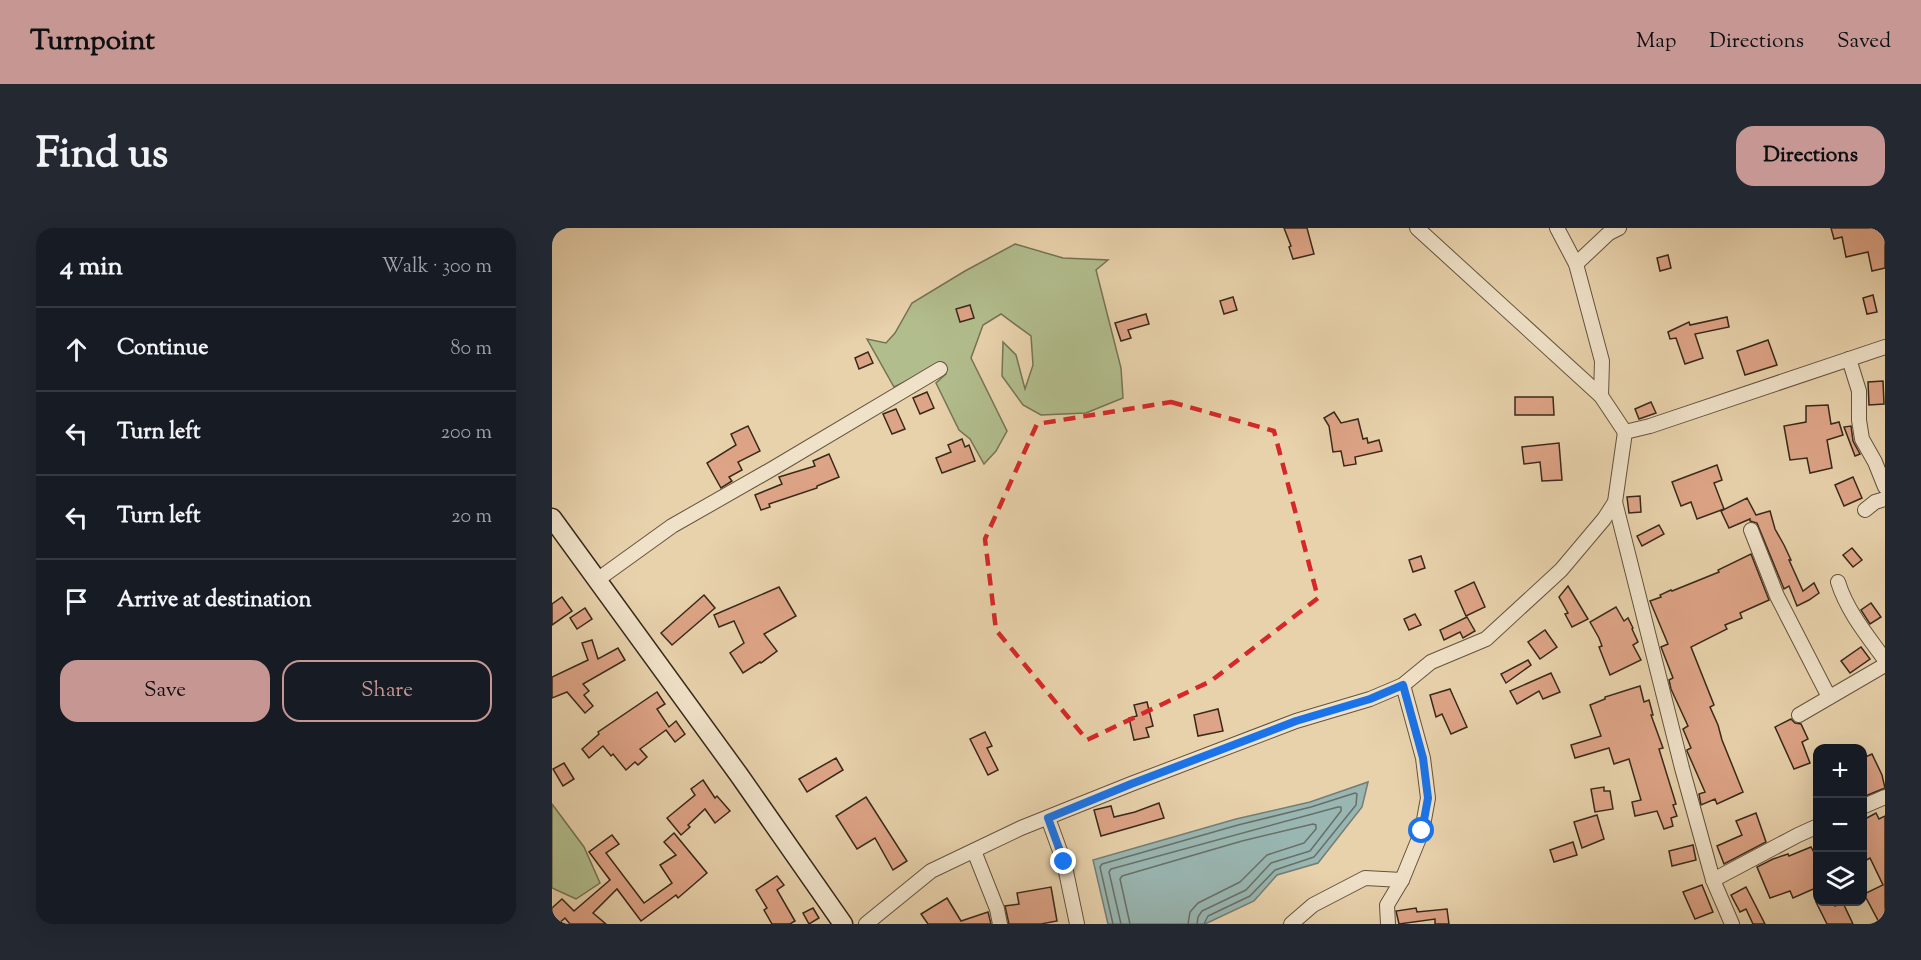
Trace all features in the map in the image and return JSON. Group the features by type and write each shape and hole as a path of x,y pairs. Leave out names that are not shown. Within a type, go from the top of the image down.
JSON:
{"main road":[{"path":"552,518 739,775 843,924"}],"street":[{"path":"1417,228 1601,396 1625,432 1615,502 1682,768 1713,880 1732,924"},
{"path":"1557,228 1576,264 1602,361 1601,396"},
{"path":"1576,264 1609,233 1619,228"},
{"path":"1625,432 1885,347"},
{"path":"1849,359 1858,391 1862,439 1885,487"},
{"path":"597,580 672,526 940,369"},
{"path":"1865,510 1875,502 1885,499"},
{"path":"866,924 931,872 1021,828 1296,721 1370,699 1403,685 1431,662 1486,639 1562,570 1615,502"},
{"path":"1751,530 1777,596 1830,697"},
{"path":"1838,582 1842,596 1885,660"},
{"path":"1799,715 1885,665"},
{"path":"1388,924 1387,905 1402,880 1422,831 1428,798 1423,758 1403,685"},
{"path":"1867,805 1885,797"},
{"path":"1048,818 1064,862 1077,924"},
{"path":"1713,880 1813,828"},
{"path":"974,851 997,909 1000,924"},
{"path":"1291,924 1313,905 1365,878 1402,880"}],"highlighted area":[{"path":"1171,402 1274,431 1318,598 1211,681 1087,740 996,630 985,539 1037,424"}],"green space":[{"path":"1015,244 1063,258 1108,260 1096,270 1121,368 1123,398 1086,413 1041,415 1023,405 1002,376 1003,342 1016,355 1025,389 1033,365 1031,336 1001,314 983,325 971,358 1007,431 996,451 984,464 970,439 959,430 936,383 946,374 940,365 894,387 867,339 886,343 895,333 912,303"},
{"path":"552,804 584,847 600,883 576,899 552,888"}],"water":[{"path":"1368,782 1362,807 1318,863 1277,875 1254,901 1205,924 1108,924 1093,860 1236,819 1310,802"}],"building":[{"path":"1284,228 1307,228 1314,254 1293,259"},
{"path":"1831,228 1885,228 1885,268 1872,271 1868,252 1846,257 1842,237 1834,239"},
{"path":"1668,255 1671,268 1660,271 1657,258"},
{"path":"1873,295 1877,312 1867,314 1863,298"},
{"path":"1233,297 1237,310 1224,314 1220,301"},
{"path":"970,305 974,318 960,322 956,309"},
{"path":"1146,314 1149,324 1128,330 1131,338 1121,341 1115,323"},
{"path":"1727,317 1729,327 1695,334 1703,358 1685,364 1676,338 1670,339 1668,332 1689,322 1690,325"},
{"path":"1768,340 1777,365 1745,375 1737,351"},
{"path":"868,352 873,363 859,369 855,358"},
{"path":"1883,381 1884,404 1869,405 1868,382"},
{"path":"927,392 934,408 920,414 913,398"},
{"path":"1515,397 1553,397 1554,415 1515,415"},
{"path":"1651,402 1656,413 1639,419 1635,409"},
{"path":"1828,405 1831,424 1839,422 1843,435 1827,440 1832,468 1810,473 1807,458 1790,460 1784,426 1806,422 1806,406"},
{"path":"896,409 905,429 892,434 883,414"},
{"path":"1334,412 1341,423 1358,419 1363,439 1367,438 1368,443 1379,440 1382,451 1355,457 1356,464 1344,466 1341,451 1333,452 1329,426 1324,418"},
{"path":"748,426 760,451 738,462 742,470 729,477 732,481 721,488 707,463 736,445 731,434"},
{"path":"1851,426 1853,441 1860,454 1855,456 1844,427"},
{"path":"962,439 965,447 969,445 975,461 942,473 936,458 951,452 948,445"},
{"path":"1559,443 1562,480 1542,481 1540,462 1524,464 1522,447"},
{"path":"829,454 839,477 817,488 769,504 770,507 761,510 755,495 782,484 779,477 815,466 813,461"},
{"path":"1717,465 1722,480 1714,483 1724,509 1697,519 1691,502 1681,506 1672,482"},
{"path":"1853,477 1862,498 1844,506 1835,485"},
{"path":"1640,496 1641,512 1629,513 1627,497"},
{"path":"1747,498 1756,515 1770,511 1775,529 1791,560 1789,560 1803,591 1814,583 1819,593 1809,600 1797,606 1789,586 1784,589 1757,523 1750,519 1729,528 1721,511"},
{"path":"1659,525 1664,534 1642,546 1637,536"},
{"path":"1852,548 1862,560 1853,567 1843,555"},
{"path":"1751,554 1769,600 1740,613 1742,618 1725,625 1727,629 1691,647 1714,705 1710,707 1743,792 1717,804 1715,799 1701,805 1699,794 1705,792 1687,751 1691,748 1683,729 1688,726 1671,689 1669,680 1673,678 1661,647 1668,644 1650,601 1671,590 1719,572 1718,570"},
{"path":"1421,556 1425,568 1413,572 1409,560"},
{"path":"1474,582 1485,607 1466,616 1455,591"},
{"path":"1568,586 1588,619 1572,627 1565,614 1568,613 1559,597"},
{"path":"779,587 796,616 764,634 777,651 743,673 730,653 744,643 734,621 719,627 714,615"},
{"path":"704,595 715,608 672,645 661,633"},
{"path":"562,597 572,611 552,625 552,604"},
{"path":"1871,603 1881,617 1870,624 1861,610"},
{"path":"1616,607 1624,621 1628,618 1633,628 1638,642 1633,645 1641,660 1610,675 1599,647 1602,646 1599,638 1590,622"},
{"path":"585,608 592,619 577,629 570,618"},
{"path":"1415,614 1421,625 1409,630 1404,619"},
{"path":"1467,617 1475,631 1463,638 1460,632 1444,640 1440,630"},
{"path":"1545,630 1557,647 1540,659 1528,642"},
{"path":"592,640 598,659 618,648 625,660 583,684 589,691 584,695 593,706 585,713 567,692 552,698 552,677 588,660 582,643"},
{"path":"1861,647 1870,659 1850,673 1841,661"},
{"path":"1528,660 1531,665 1506,683 1501,674"},
{"path":"1551,673 1560,692 1543,699 1539,691 1517,704 1510,691"},
{"path":"1640,686 1644,702 1649,700 1653,715 1651,715 1663,748 1659,749 1676,804 1673,805 1677,816 1671,818 1673,826 1664,829 1657,811 1635,816 1632,802 1641,800 1629,759 1614,764 1609,748 1575,758 1571,745 1601,736 1590,705 1605,697"},
{"path":"1450,689 1467,727 1451,734 1442,714 1436,717 1430,695"},
{"path":"657,692 665,704 657,709 669,727 676,721 685,734 675,742 666,730 640,749 647,757 638,765 635,762 626,770 603,746 589,758 582,749 599,734 598,732"},
{"path":"1147,702 1153,726 1146,728 1149,737 1134,740 1129,718 1137,716 1134,705"},
{"path":"1218,709 1223,731 1198,736 1194,715"},
{"path":"1791,719 1801,724 1808,739 1802,742 1810,763 1794,769 1775,727"},
{"path":"985,732 992,746 987,748 998,770 988,775 970,739"},
{"path":"1872,754 1882,775 1885,788 1867,795 1867,756"},
{"path":"836,758 843,770 807,792 799,779"},
{"path":"564,763 574,779 563,786 553,769"},
{"path":"703,780 715,798 717,796 730,811 715,823 705,809 681,835 667,818 695,795 691,789"},
{"path":"1604,787 1604,791 1610,791 1613,809 1595,812 1591,789"},
{"path":"866,797 907,861 893,870 875,838 857,849 836,816"},
{"path":"1159,803 1164,818 1101,836 1094,810 1111,806 1114,817"},
{"path":"1756,813 1766,842 1724,864 1717,846 1742,835 1736,821"},
{"path":"1876,813 1879,819 1885,816 1885,924 1880,924 1867,900 1867,893 1883,885 1870,858 1867,860 1867,818"},
{"path":"1597,815 1604,839 1582,848 1574,822"},
{"path":"674,833 707,873 678,898 676,895 641,921 617,889 593,913 606,924 570,924 565,918 558,924 552,918 552,908 562,899 574,911 610,880 589,852 612,835 619,844 606,853 644,903 672,883 660,865 676,855 664,842"},
{"path":"1573,842 1577,855 1554,862 1550,850"},
{"path":"1693,845 1696,860 1672,866 1669,851"},
{"path":"1811,847 1813,851 1813,889 1793,898 1790,891 1770,898 1757,867 1773,859 1788,854 1789,856"},
{"path":"777,876 784,885 777,890 795,921 790,924 772,924 764,910 767,908 756,890"},
{"path":"1702,885 1713,912 1695,919 1683,892"},
{"path":"1051,887 1057,921 1041,924 1009,924 1005,906 1019,904 1017,893"},
{"path":"1746,887 1765,924 1753,924 1746,909 1740,912 1731,895"},
{"path":"947,898 961,921 988,912 991,924 928,924 921,914"},
{"path":"1818,906 1844,906 1853,924 1827,924"},
{"path":"813,908 819,918 809,924 803,913"},
{"path":"1416,908 1417,912 1447,909 1449,924 1435,924 1435,919 1399,924 1396,911"}],"route":[{"path":"1064,862 1048,818 1296,721 1370,699 1403,685 1423,758 1428,798 1422,831"}]}
